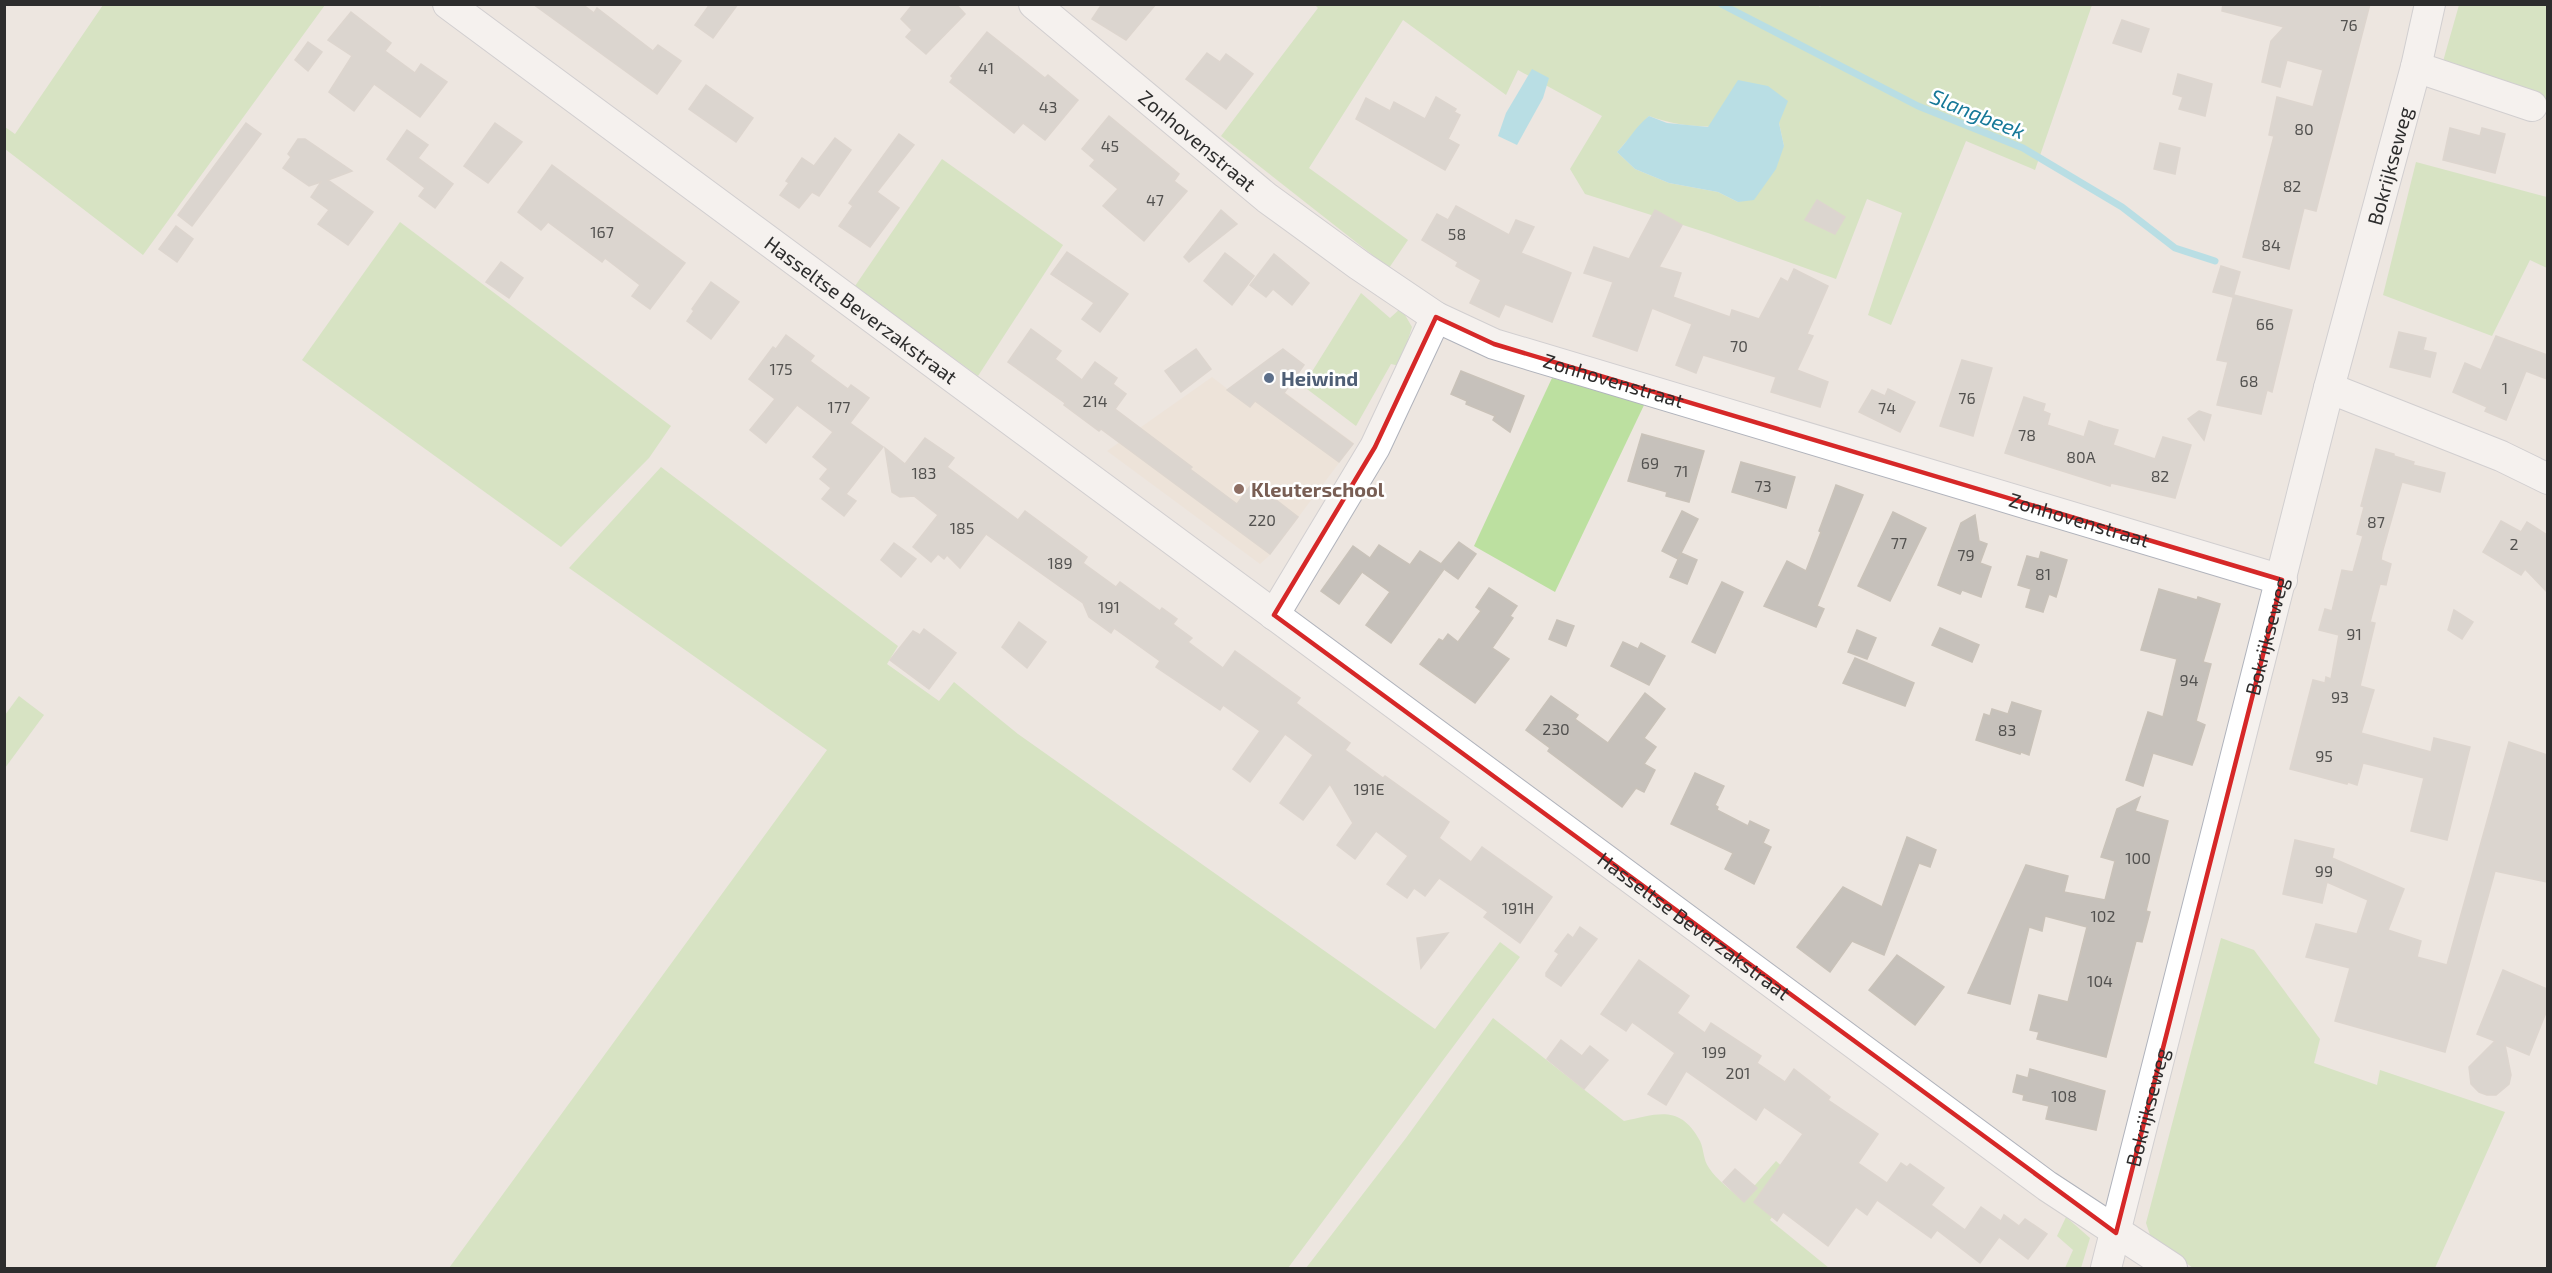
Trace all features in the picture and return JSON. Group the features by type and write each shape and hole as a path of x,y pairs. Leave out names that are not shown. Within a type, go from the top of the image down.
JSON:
{"street":[{"name":"Hasseltse Beverzakstraat","path":"448,4 2047,1186 2172,1269"},
{"name":"Zonhovenstraat","path":"1034,4 1267,198 1359,265 1436,317 1494,344 2282,580"},
{"name":"Bokrijkseweg","path":"2106,1269 2329,388 2416,67 2430,4"},
{"path":"2416,67 2532,106"},
{"path":"1274,615 1375,447 1436,317"},
{"path":"2329,388 2501,456 2547,479"}],"highlighted area":[{"path":"1436,317 1494,344 2282,580 2116,1233 1274,615 1375,447"}],"shaded area":[{"name":"Kleuterschool","path":"1212,377 1251,407 1255,401 1272,413 1286,393 1354,443 1270,555 1260,564 1107,451"}],"green space":[{"path":"1817,4 1820,7 1822,4 2092,5 2035,170 1966,141 1891,325 1868,315 1902,213 1867,199 1836,279 1708,233 1585,194 1570,169 1602,116 1518,70 1506,95 1403,20 1309,168 1408,240 1389,268 1221,136 1318,8 1315,5","holes":["1649,116 1665,121 1714,127 1779,123 1784,146 1738,202 1718,192 1669,183 1635,169 1617,152"]},
{"path":"103,5 325,5 143,255 5,149 5,127 15,134"},
{"path":"2459,5 2547,5 2547,101 2442,65"},
{"path":"942,159 1063,245 978,376 855,286"},
{"path":"2416,162 2547,197 2547,268 2530,260 2492,336 2383,295"},
{"path":"400,222 671,426 649,458 561,547 302,360"},
{"path":"1361,293 1390,318 1401,308 1412,327 1400,366 1391,364 1356,426 1303,386"},
{"path":"1552,378 1645,403 1555,592 1474,546"},
{"path":"661,467 898,646 887,664 939,701 954,682 1018,734 1435,1029 1500,942 1520,957 1288,1268 449,1268 827,750 569,568"},
{"path":"19,696 44,715 5,768 5,715"},
{"path":"2221,938 2254,950 2320,1039 2314,1063 2377,1085 2380,1070 2505,1112 2435,1268 2193,1268 2151,1238 2146,1223"},
{"path":"1493,1018 1624,1121 1658,1114 1684,1121 1700,1141 1709,1168 1742,1200 1776,1161 1798,1181 1770,1220 1829,1268 1306,1268 1406,1138"},
{"path":"2066,1217 2090,1238 2081,1268 2065,1268 2073,1250 2057,1236"}],"water":[{"path":"1532,69 1549,78 1543,98 1517,145 1498,136 1506,113"},
{"path":"1738,80 1768,86 1788,101 1779,123 1784,146 1776,169 1754,200 1738,202 1718,192 1669,183 1635,169 1617,152 1649,116 1667,123 1708,127"}],"building":[{"path":"533,4 582,4 594,13 597,8 653,51 658,45 681,61 657,94"},
{"path":"710,4 738,4 713,38 695,25"},
{"path":"913,4 956,4 965,14 926,54 906,37 912,30 901,19"},
{"path":"1102,4 1156,4 1126,40 1092,19"},
{"path":"2223,4 2370,4 2316,211 2304,208 2289,269 2243,257 2274,136 2269,135 2277,97 2313,107 2323,70 2287,60 2280,87 2262,82 2271,41 2284,27 2222,11"},
{"path":"351,12 391,43 385,51 415,73 421,64 447,82 420,117 374,84 354,111 329,92 352,56 328,40"},
{"path":"2122,20 2149,29 2141,52 2113,43"},
{"path":"987,32 1045,78 1048,75 1078,100 1045,140 1023,123 1014,133 950,82 953,78 951,76"},
{"path":"308,42 322,52 308,71 295,60"},
{"path":"1207,53 1220,62 1226,54 1253,74 1226,109 1186,79"},
{"path":"2178,74 2212,84 2205,116 2179,109 2183,97 2173,94"},
{"path":"706,85 753,118 736,142 689,109"},
{"path":"1436,97 1456,109 1454,112 1460,115 1448,139 1459,145 1445,170 1356,119 1366,98 1390,111 1394,102 1425,119"},
{"path":"1109,116 1179,174 1174,181 1187,191 1144,241 1103,206 1118,189 1090,166 1095,160 1082,149"},
{"path":"246,123 261,134 192,226 178,215"},
{"path":"495,123 522,142 488,183 464,166"},
{"path":"2450,128 2480,136 2482,128 2505,134 2495,173 2443,160"},
{"path":"407,130 428,145 418,158 453,184 435,208 419,196 425,188 387,159"},
{"path":"899,134 914,145 877,192 899,208 870,247 839,226 853,206 849,203"},
{"path":"835,138 851,150 819,196 812,192 799,208 780,195 789,183 786,181 802,158 814,166"},
{"path":"298,139 305,139 352,171 328,180 373,212 348,245 318,224 329,210 311,197 321,182 309,186 283,168 291,157 288,154"},
{"path":"2160,143 2180,148 2175,174 2154,169"},
{"path":"552,165 685,263 650,309 632,296 640,285 605,258 602,262 548,222 541,230 518,212"},
{"path":"1817,200 1845,217 1835,234 1805,220"},
{"path":"1456,206 1509,235 1516,220 1534,227 1521,253 1571,273 1552,322 1505,304 1499,317 1470,303 1481,280 1456,266 1458,262 1422,240 1437,214 1448,220"},
{"path":"1221,210 1237,224 1189,262 1184,257"},
{"path":"1655,210 1682,225 1659,267 1681,273 1673,297 1730,317 1732,310 1759,319 1781,278 1788,282 1794,269 1828,286 1807,334 1813,336 1797,370 1828,382 1820,407 1771,392 1776,377 1703,355 1696,373 1676,365 1692,324 1652,308 1637,351 1593,336 1613,282 1584,273 1594,247 1629,259"},
{"path":"176,226 193,239 177,262 159,249"},
{"path":"1067,252 1128,294 1100,332 1082,319 1094,303 1051,274"},
{"path":"1225,253 1254,276 1232,305 1204,281"},
{"path":"1274,254 1309,283 1292,305 1273,289 1266,297 1250,285"},
{"path":"501,262 523,278 509,298 486,282"},
{"path":"2221,266 2240,272 2233,297 2213,292"},
{"path":"711,282 739,302 711,339 687,321 694,311 692,309"},
{"path":"2234,295 2292,310 2272,392 2267,390 2261,414 2217,405 2228,362 2217,360"},
{"path":"1031,329 1061,351 1055,359 1082,380 1095,362 1117,378 1113,384 1126,394 1115,409 1237,504 1253,482 1298,517 1270,554 1101,429 1099,431 1008,362"},
{"path":"2399,332 2426,338 2423,350 2436,353 2430,377 2390,367"},
{"path":"786,335 814,356 810,361 848,389 851,385 869,398 850,423 883,447 846,494 856,501 844,516 822,499 831,488 820,479 828,469 813,457 833,432 797,405 766,443 750,430 775,399 749,379 773,347 776,349"},
{"path":"2496,336 2547,355 2547,379 2526,371 2506,420 2485,411 2487,407 2453,392 2465,363 2481,370"},
{"path":"1196,349 1211,369 1181,392 1165,371"},
{"path":"1283,349 1304,365 1284,393 1353,444 1339,462 1255,401 1250,407 1227,390"},
{"path":"1962,360 1992,368 1973,436 1940,426"},
{"path":"1461,371 1524,396 1510,432 1493,420 1495,416 1466,404 1467,401 1451,394"},
{"path":"1888,389 1915,402 1900,432 1859,412 1872,390 1885,396"},
{"path":"2024,397 2045,404 2043,411 2050,414 2047,425 2084,437 2089,421 2118,430 2113,445 2155,459 2163,437 2191,445 2175,498 2111,483 2110,486 2005,453"},
{"path":"2199,411 2211,415 2204,440 2188,419"},
{"path":"1642,434 1704,451 1689,502 1666,496 1667,492 1628,481"},
{"path":"925,438 954,458 947,467 1018,520 1025,511 1087,557 1083,563 1116,587 1120,582 1160,611 1162,608 1177,619 1173,624 1192,638 1188,642 1223,668 1235,651 1300,698 1296,703 1350,743 1345,750 1449,822 1439,838 1471,862 1482,847 1552,897 1520,943 1484,917 1488,912 1439,878 1425,896 1414,888 1407,898 1387,884 1408,856 1376,831 1355,859 1337,845 1353,823 1330,784 1303,820 1280,803 1313,755 1285,734 1250,782 1233,769 1260,731 1223,705 1220,710 1156,667 1160,661 1114,628 1111,633 1089,617 1083,603 986,534 960,568 947,555 944,559 938,554 931,562 913,547 938,515 914,496 900,497 892,492 885,448 905,464"},
{"path":"2376,449 2414,462 2413,465 2445,473 2440,492 2402,482 2381,560 2391,564 2386,585 2380,584 2370,622 2375,623 2360,686 2374,690 2361,733 2431,752 2434,738 2470,747 2447,840 2411,831 2424,778 2363,763 2357,785 2290,769 2313,680 2325,683 2326,677 2331,679 2339,635 2319,630 2325,609 2332,611 2342,570 2353,572 2363,536 2357,534 2364,507 2361,506"},
{"path":"1741,462 1795,477 1786,508 1732,492"},
{"path":"1836,485 1863,495 1817,606 1824,609 1816,627 1764,606 1787,561 1806,571"},
{"path":"1682,511 1698,519 1678,559 1662,551"},
{"path":"1893,512 1926,528 1890,601 1858,586"},
{"path":"1975,515 1979,541 1987,544 1980,563 1991,567 1981,597 1962,590 1960,594 1938,585 1961,523"},
{"path":"2501,521 2521,532 2527,522 2547,535 2547,592 2525,569 2521,575 2483,552"},
{"path":"1459,542 1476,554 1458,579 1444,569 1391,643 1366,625 1390,592 1362,572 1339,604 1321,591 1353,546 1370,558 1379,545 1410,565 1420,551 1441,564"},
{"path":"894,543 916,559 901,577 881,560"},
{"path":"2041,552 2067,560 2056,597 2049,594 2043,612 2026,607 2031,589 2018,585 2027,556 2039,559"},
{"path":"1681,553 1697,560 1687,584 1670,577"},
{"path":"1722,582 1743,592 1715,653 1692,642"},
{"path":"1489,588 1517,606 1510,616 1513,618 1492,648 1509,659 1475,703 1420,664 1439,639 1443,641 1448,634 1458,642 1481,611 1476,607"},
{"path":"2159,589 2220,604 2203,662 2211,664 2196,721 2205,725 2192,765 2153,753 2143,786 2126,780 2148,712 2163,717 2177,659 2141,650"},
{"path":"2454,610 2473,622 2462,639 2448,630"},
{"path":"1557,620 1574,626 1566,646 1549,639"},
{"path":"1019,622 1046,642 1027,668 1002,647"},
{"path":"1940,628 1979,645 1972,662 1932,645"},
{"path":"924,629 956,653 929,689 890,660 913,631 920,635"},
{"path":"1857,630 1876,638 1867,659 1848,652"},
{"path":"1623,642 1638,649 1641,643 1665,656 1649,685 1611,666"},
{"path":"1855,658 1914,683 1905,706 1843,683"},
{"path":"1645,693 1665,709 1644,738 1656,747 1644,764 1655,770 1644,792 1636,788 1622,807 1548,751 1550,748 1526,730 1551,696 1578,715 1575,719 1608,743"},
{"path":"2012,702 2041,711 2029,755 1976,740 1984,714 1990,716 1992,709 2008,714"},
{"path":"2509,742 2547,755 2547,882 2495,871 2445,1052 2335,1021 2350,968 2306,957 2316,924 2357,934 2368,900 2327,882 2322,903 2283,894 2295,840 2334,849 2332,858 2404,889 2388,930 2421,941 2417,957 2447,965"},
{"path":"1695,773 1724,786 1715,805 1718,807 1717,810 1748,826 1750,821 1769,830 1763,843 1771,847 1754,884 1725,869 1733,853 1671,824"},
{"path":"2140,797 2135,811 2168,821 2146,911 2150,912 2142,942 2136,941 2106,1057 2037,1039 2039,1032 2030,1030 2039,995 2068,1002 2087,927 2045,916 2042,931 2029,927 2010,1004 1968,993 2026,865 2068,876 2064,892 2105,900 2115,861 2101,857 2117,809"},
{"path":"1907,837 1936,850 1930,867 1919,863 1884,955 1852,941 1830,972 1797,947 1843,887 1882,907"},
{"path":"1580,927 1597,939 1561,986 1546,976 1546,973 1559,954 1555,951 1568,934 1573,938"},
{"path":"1448,933 1421,968 1417,938"},
{"path":"1897,955 1944,987 1915,1025 1869,990"},
{"path":"1639,960 1689,996 1677,1013 1705,1033 1711,1023 1761,1056 1757,1063 1785,1082 1794,1069 1830,1097 1828,1100 1878,1134 1858,1163 1887,1183 1901,1163 1907,1167 1910,1164 1944,1188 1931,1205 1965,1230 1981,1207 2001,1221 2004,1215 2019,1226 2025,1219 2047,1234 2028,1259 1999,1237 1980,1263 1937,1230 1931,1238 1877,1200 1867,1215 1856,1207 1828,1246 1783,1212 1777,1221 1754,1202 1803,1134 1764,1107 1756,1120 1686,1071 1666,1105 1648,1094 1675,1053 1632,1022 1626,1031 1601,1014"},
{"path":"2503,970 2547,989 2547,1010 2529,1055 2505,1045 2511,1075 2509,1084 2496,1095 2487,1095 2479,1092 2471,1084 2469,1067 2495,1041 2477,1034"},
{"path":"1561,1040 1582,1056 1590,1046 1608,1060 1584,1089 1547,1059"},
{"path":"2030,1069 2105,1091 2096,1130 2046,1119 2049,1106 2023,1100 2024,1095 2013,1092 2017,1075 2028,1078"},
{"path":"1735,1169 1757,1188 1744,1202 1723,1182"}],"waterway":[{"name":"Slangbeek","path":"1721,4 1918,106 2023,148 2122,207 2175,248 2215,261"}],"place":[{"name":"Heiwind","path":"1269,378"},
{"name":"Kleuterschool","path":"1239,489"}]}
